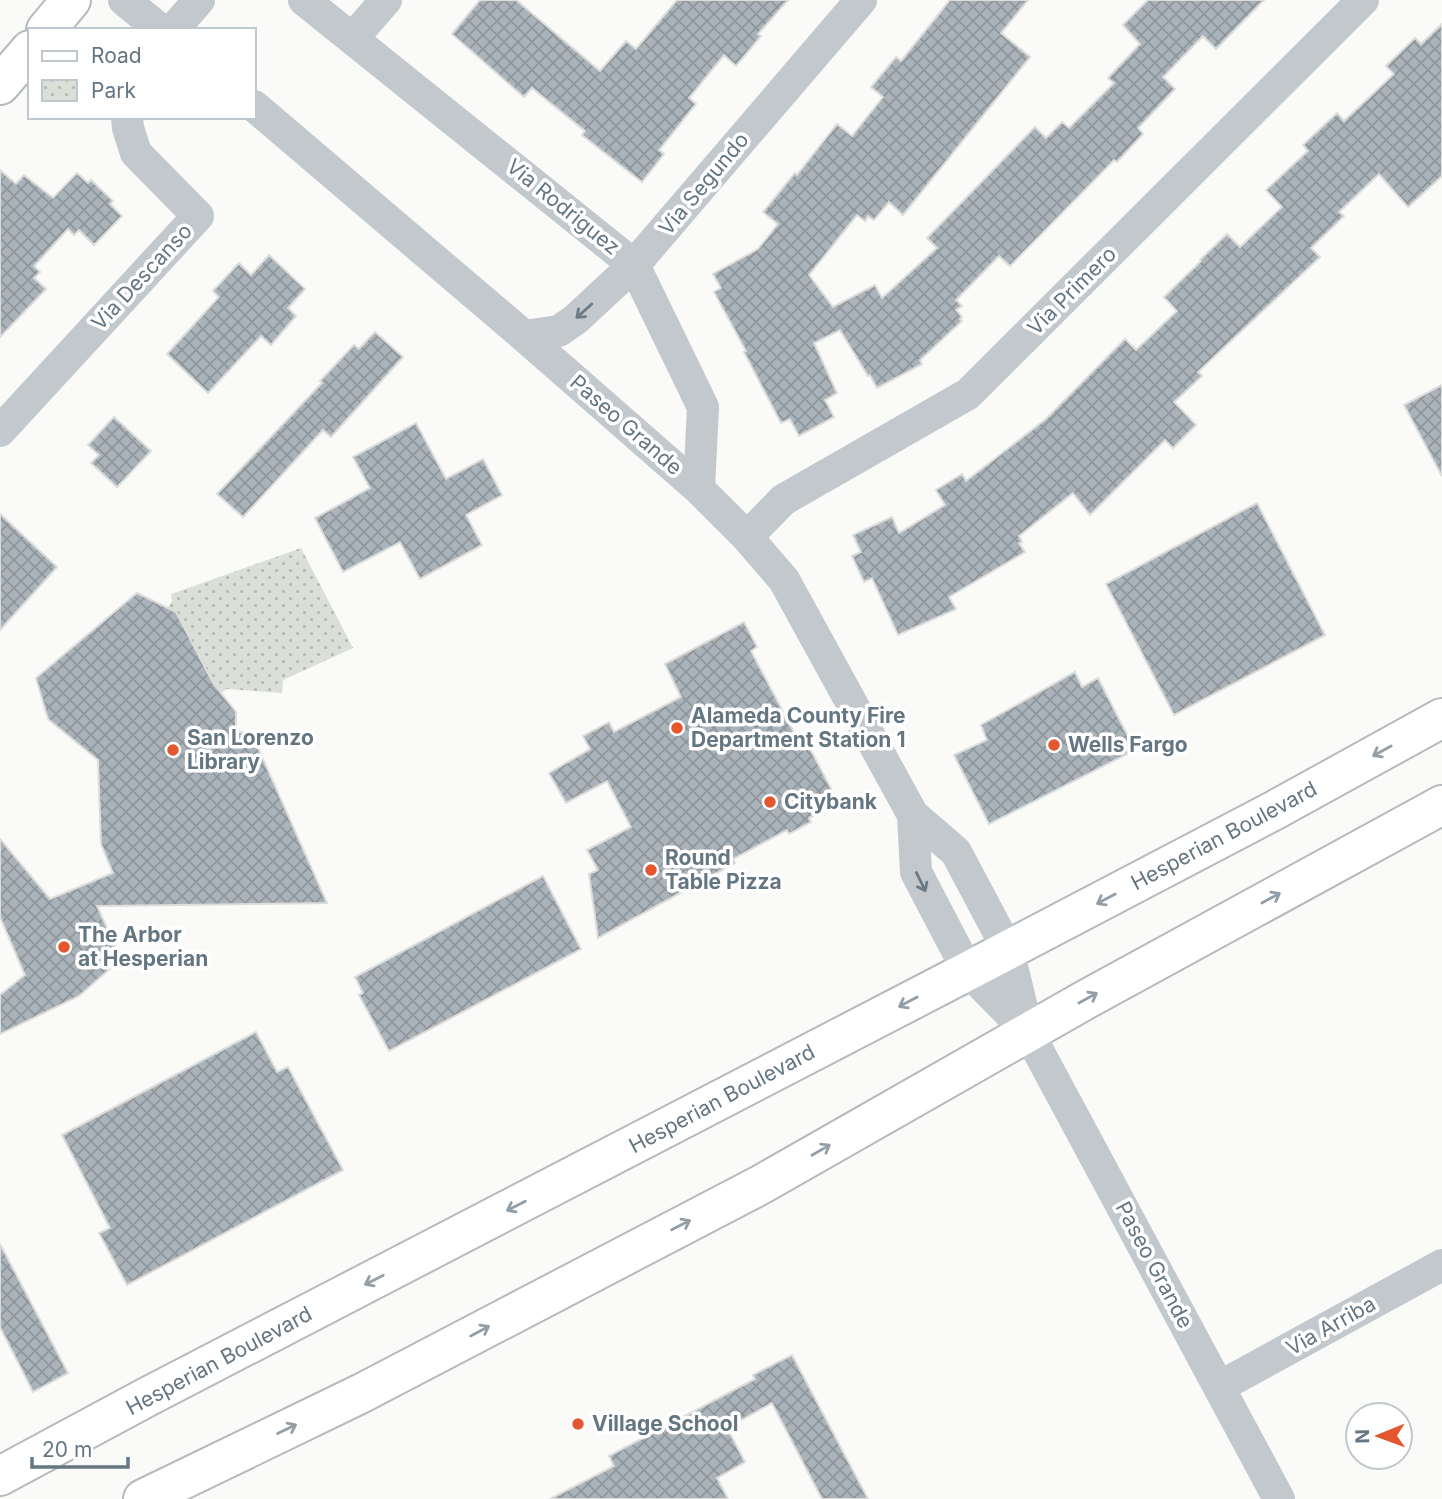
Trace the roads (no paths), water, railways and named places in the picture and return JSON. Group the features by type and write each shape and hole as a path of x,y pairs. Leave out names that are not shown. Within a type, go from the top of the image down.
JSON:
{"main road":[{"path":"48,28 71,0"},
{"path":"0,85 28,52"},
{"name":"Hesperian Boulevard","path":"0,1476 1264,816 1442,718"},
{"path":"143,1499 362,1393 762,1184 1028,1031 1442,805"}],"street":[{"path":"124,0 159,28"},
{"path":"175,28 199,0"},
{"name":"Via Rodriguez","path":"304,0 635,265 703,407 699,489"},
{"path":"354,38 386,0"},
{"name":"Via Segundo","path":"524,336 559,331 635,265 861,0"},
{"name":"Via Primero","path":"747,537 783,499 968,394 1363,0"},
{"name":"Paseo Grande","path":"256,108 699,489 747,537 784,580 913,815 956,852 1008,950 1028,1031 1279,1499"},
{"name":"Via Descanso","path":"0,431 198,216 136,153 127,119"},
{"name":"Paseo Grande","path":"913,815 916,873 968,971 1028,1031"},
{"name":"Via Arriba","path":"1220,1387 1442,1265"}],"place":[{"name":"Alameda County Fire Department Station 1","path":"677,728"},
{"name":"Wells Fargo","path":"1054,745"},
{"name":"San Lorenzo Library","path":"173,750"},
{"name":"Citybank","path":"770,802"},
{"name":"Round Table Pizza","path":"651,870"},
{"name":"The Arbor at Hesperian","path":"64,947"},
{"name":"Village School","path":"578,1424"}]}
